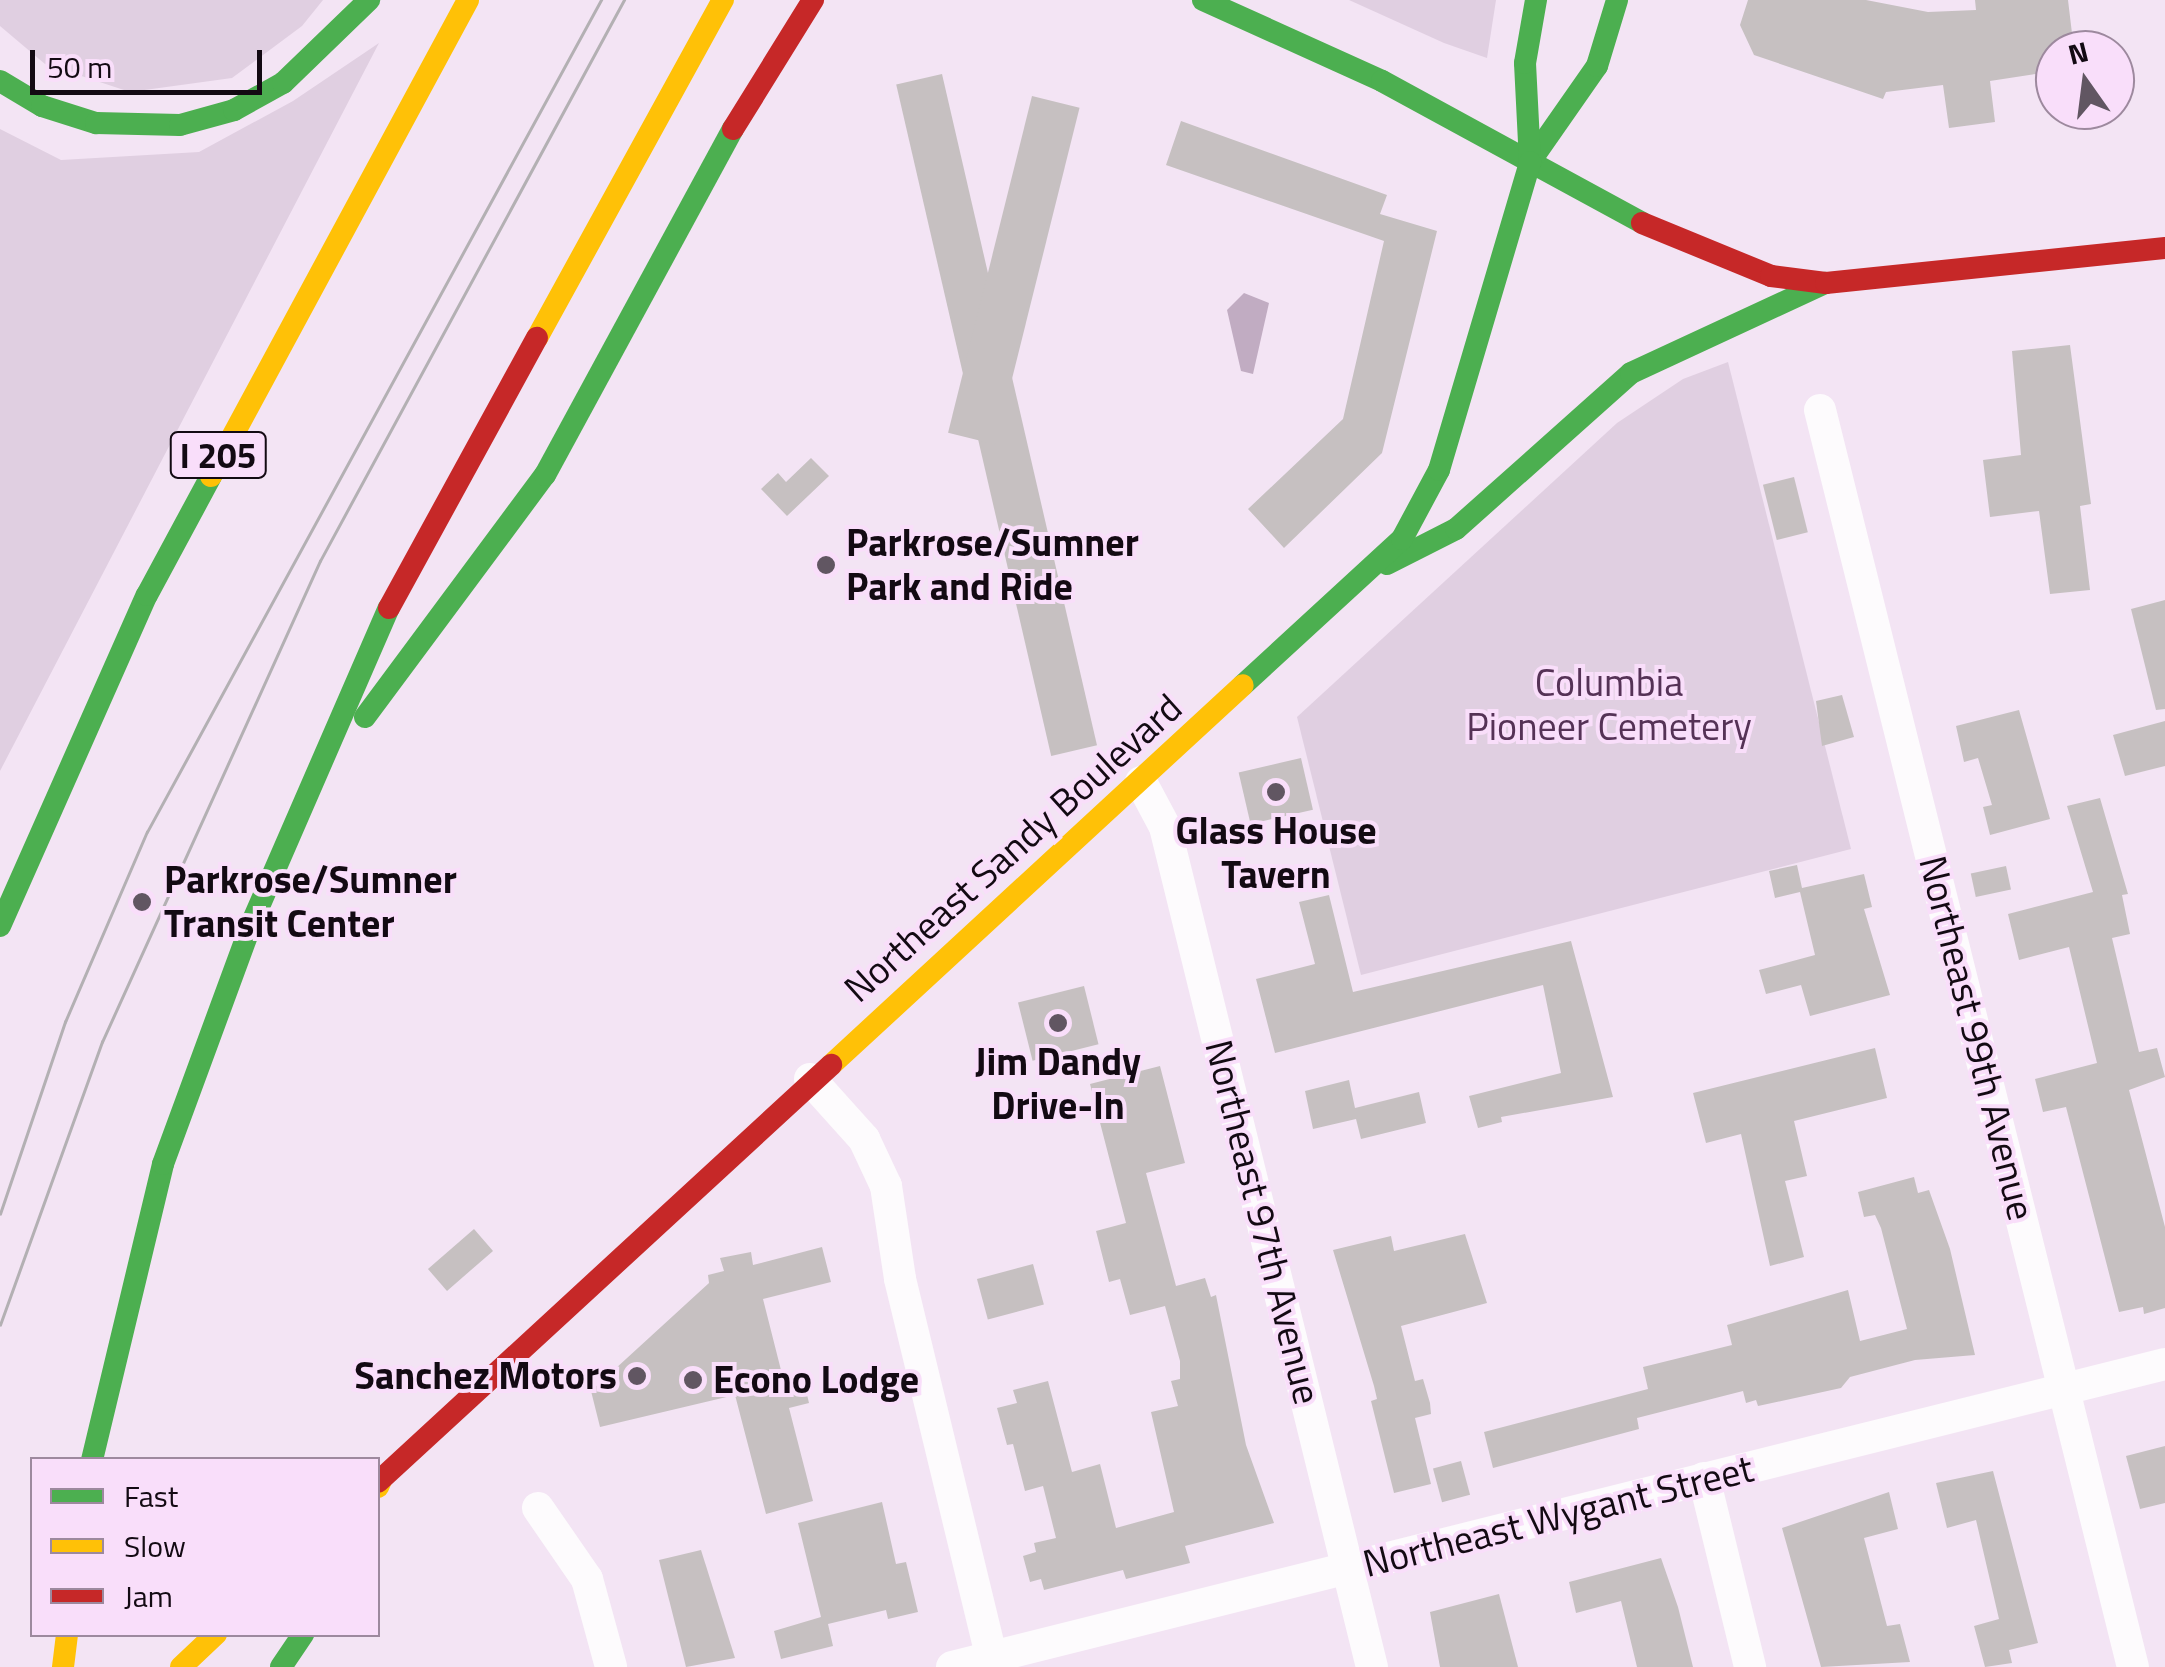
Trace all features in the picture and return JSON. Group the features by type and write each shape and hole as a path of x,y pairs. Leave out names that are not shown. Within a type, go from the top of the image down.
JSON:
{"main road":[{"path":"0,81 82,120 124,127 180,125 234,110 283,83 369,0"},
{"name":"I 205","path":"0,926 147,594 468,0"},
{"path":"93,1457 164,1164 196,1064 391,603 724,0"},
{"path":"310,792 545,474 712,164 814,0"},
{"path":"1203,0 1337,58 1710,257 1771,276 1826,283 2164,255"},
{"path":"1530,162 1525,63 1536,0"},
{"path":"1530,162 1597,66 1616,0"},
{"name":"Northeast Sandy Boulevard","path":"380,1481 810,1079 1376,566 1413,525 1432,489 1530,162"},
{"path":"1376,566 1418,553 1456,529 1631,373 1826,283"},
{"path":"63,1667 67,1637"},
{"path":"281,1667 301,1637"},
{"path":"182,1667 211,1639"}],"street":[{"name":"Northeast 99th Avenue","path":"1820,410 2134,1667"},
{"name":"Northeast 97th Avenue","path":"1141,782 1165,827 1372,1667"},
{"path":"810,1079 864,1139 886,1186 900,1279 993,1662"},
{"name":"Northeast Wygant Street","path":"952,1667 993,1662 1704,1478 2165,1364"},
{"path":"1704,1478 1750,1667"},
{"path":"538,1508 587,1579 610,1667"}],"green space":[{"path":"0,0 323,0 302,26 232,78 130,92 45,64 0,26"},
{"path":"1349,0 1496,0 1487,58 1444,43"},
{"path":"379,43 0,771 0,129 61,160 199,152 293,101"},
{"name":"Columbia Pioneer Cemetery","path":"1728,362 1851,849 1361,975 1297,717 1617,423 1683,379"}],"shaded area":[{"path":"1244,293 1269,303 1253,374 1241,371 1227,310"}],"building":[{"path":"1748,0 1866,0 1928,12 1976,10 1975,0 2068,0 2072,30 2035,30 2035,74 1990,81 1995,122 1949,128 1943,85 1886,92 1883,99 1754,55 1740,25"},
{"path":"942,74 1097,745 1051,756 896,85"},
{"path":"1032,96 1080,108 996,445 948,433"},
{"path":"1181,121 1387,195 1380,214 1437,231 1382,453 1284,548 1248,509 1343,419 1384,241 1166,165"},
{"path":"2070,345 2091,504 2080,506 2090,590 2050,594 2039,511 1990,517 1983,460 2021,455 2012,351"},
{"path":"811,458 829,476 787,516 761,489 778,473 786,482"},
{"path":"1794,477 1808,532 1777,540 1763,485"},
{"path":"2165,600 2165,709 2156,710 2131,609"},
{"path":"1842,695 1854,737 1822,746 1816,701"},
{"path":"2019,710 2050,819 1990,835 1983,807 1992,805 1978,758 1964,762 1956,726"},
{"path":"2165,721 2165,766 2125,776 2113,735"},
{"name":"Glass House Tavern","path":"1301,758 1313,810 1251,824 1239,772"},
{"path":"2100,798 2128,894 2122,895 2130,934 2112,938 2139,1052 2157,1048 2165,1077 2129,1090 2165,1227 2165,1308 2144,1314 2143,1307 2119,1312 2066,1107 2043,1112 2035,1079 2097,1063 2069,947 2019,960 2008,914 2093,892 2067,806"},
{"path":"1797,865 1802,888 1864,874 1872,907 1864,909 1890,995 1810,1016 1801,985 1766,994 1759,970 1815,955 1800,892 1775,898 1769,871"},
{"path":"2006,866 2011,889 1976,897 1971,873"},
{"path":"1329,895 1353,992 1571,941 1613,1097 1501,1117 1502,1122 1478,1128 1469,1096 1561,1073 1543,985 1275,1053 1256,979 1315,964 1299,902"},
{"name":"Jim Dandy Drive-In","path":"1084,986 1099,1044 1033,1061 1018,1002"},
{"path":"1875,1048 1887,1098 1794,1121 1807,1176 1785,1181 1804,1257 1770,1266 1741,1134 1706,1143 1693,1093"},
{"path":"1160,1066 1185,1163 1146,1173 1176,1286 1205,1278 1211,1297 1216,1295 1246,1445 1274,1523 1185,1546 1190,1563 1126,1579 1123,1570 1044,1590 1041,1579 1030,1582 1023,1556 1036,1552 1034,1543 1056,1538 1043,1486 1025,1491 1013,1444 1007,1445 997,1408 1017,1403 1013,1390 1048,1381 1072,1472 1100,1464 1116,1528 1174,1512 1151,1412 1178,1406 1171,1381 1180,1379 1180,1361 1165,1306 1130,1315 1120,1279 1109,1282 1096,1231 1126,1223 1090,1084"},
{"path":"1349,1080 1355,1108 1419,1092 1426,1123 1361,1139 1356,1119 1313,1129 1305,1091"},
{"path":"1914,1177 1918,1193 1929,1190 1950,1249 1975,1355 1915,1360 1850,1377 1841,1388 1758,1406 1756,1400 1746,1403 1743,1391 1637,1418 1639,1429 1493,1468 1484,1432 1648,1389 1643,1367 1732,1345 1727,1325 1848,1290 1860,1341 1907,1329 1881,1228 1875,1215 1864,1217 1858,1192"},
{"path":"474,1229 493,1251 447,1291 428,1269"},
{"path":"1465,1234 1487,1303 1401,1326 1415,1381 1423,1379 1430,1403 1431,1414 1415,1418 1431,1484 1394,1493 1371,1401 1377,1399 1374,1386 1333,1250 1391,1236 1394,1251"},
{"name":"Econo Lodge","path":"822,1247 831,1282 763,1299 784,1382 803,1378 809,1403 789,1408 813,1501 766,1514 735,1395 600,1427 591,1391 709,1283 708,1275 724,1271 720,1258 751,1252 753,1265"},
{"path":"1033,1264 1044,1305 988,1320 977,1279"},
{"path":"2165,1446 2165,1503 2140,1509 2126,1456"},
{"path":"1461,1461 1470,1495 1442,1502 1433,1469"},
{"path":"1993,1471 2038,1643 2009,1650 2012,1663 1985,1667 1974,1626 1999,1619 1976,1520 1947,1528 1936,1483"},
{"path":"1889,1492 1898,1529 1864,1538 1887,1626 1900,1624 1910,1662 1821,1667 1782,1528"},
{"path":"882,1502 896,1564 906,1562 918,1612 888,1619 886,1610 828,1624 833,1646 781,1659 774,1631 821,1617 798,1523"},
{"path":"701,1550 735,1658 686,1667 659,1560"},
{"path":"1661,1558 1693,1667 1637,1667 1621,1601 1576,1613 1569,1582"},
{"path":"1499,1594 1518,1667 1440,1667 1430,1612"}],"tram line":[{"path":"0,1214 65,1022 147,832 601,0"},
{"path":"0,1325 102,1042 320,561 624,0"}],"traffic: fast":[{"path":"0,81 42,106 96,123 180,125 234,110 283,83 369,0"},
{"path":"1203,0 1382,81 1642,223"},
{"path":"1530,162 1525,63 1536,0"},
{"path":"1530,162 1597,66 1617,0"},
{"path":"365,717 545,475 733,129"},
{"path":"1243,685 1402,539 1439,470 1530,162"},
{"path":"1387,564 1456,529 1631,373 1825,283"},
{"path":"0,926 147,595 211,476"},
{"path":"93,1457 163,1164 250,927 389,608"},
{"path":"281,1667 301,1637"}],"traffic: slow":[{"path":"211,476 468,0"},
{"path":"537,338 723,0"},
{"path":"831,1065 1243,685"},
{"path":"380,1482 382,1478"},
{"path":"63,1667 67,1637"},
{"path":"181,1667 213,1637"}],"traffic: jam":[{"path":"733,129 813,0"},
{"path":"1642,223 1771,276 1826,283 2165,248"},
{"path":"389,608 537,338"},
{"path":"380,1480 831,1065"}],"place":[{"name":"Parkrose/Sumner Park and Ride","path":"826,565"},
{"name":"Glass House Tavern","path":"1276,792"},
{"name":"Parkrose/Sumner Transit Center","path":"142,902"},
{"name":"Jim Dandy Drive-In","path":"1058,1023"},
{"name":"Sanchez Motors","path":"637,1376"},
{"name":"Econo Lodge","path":"693,1380"}]}
